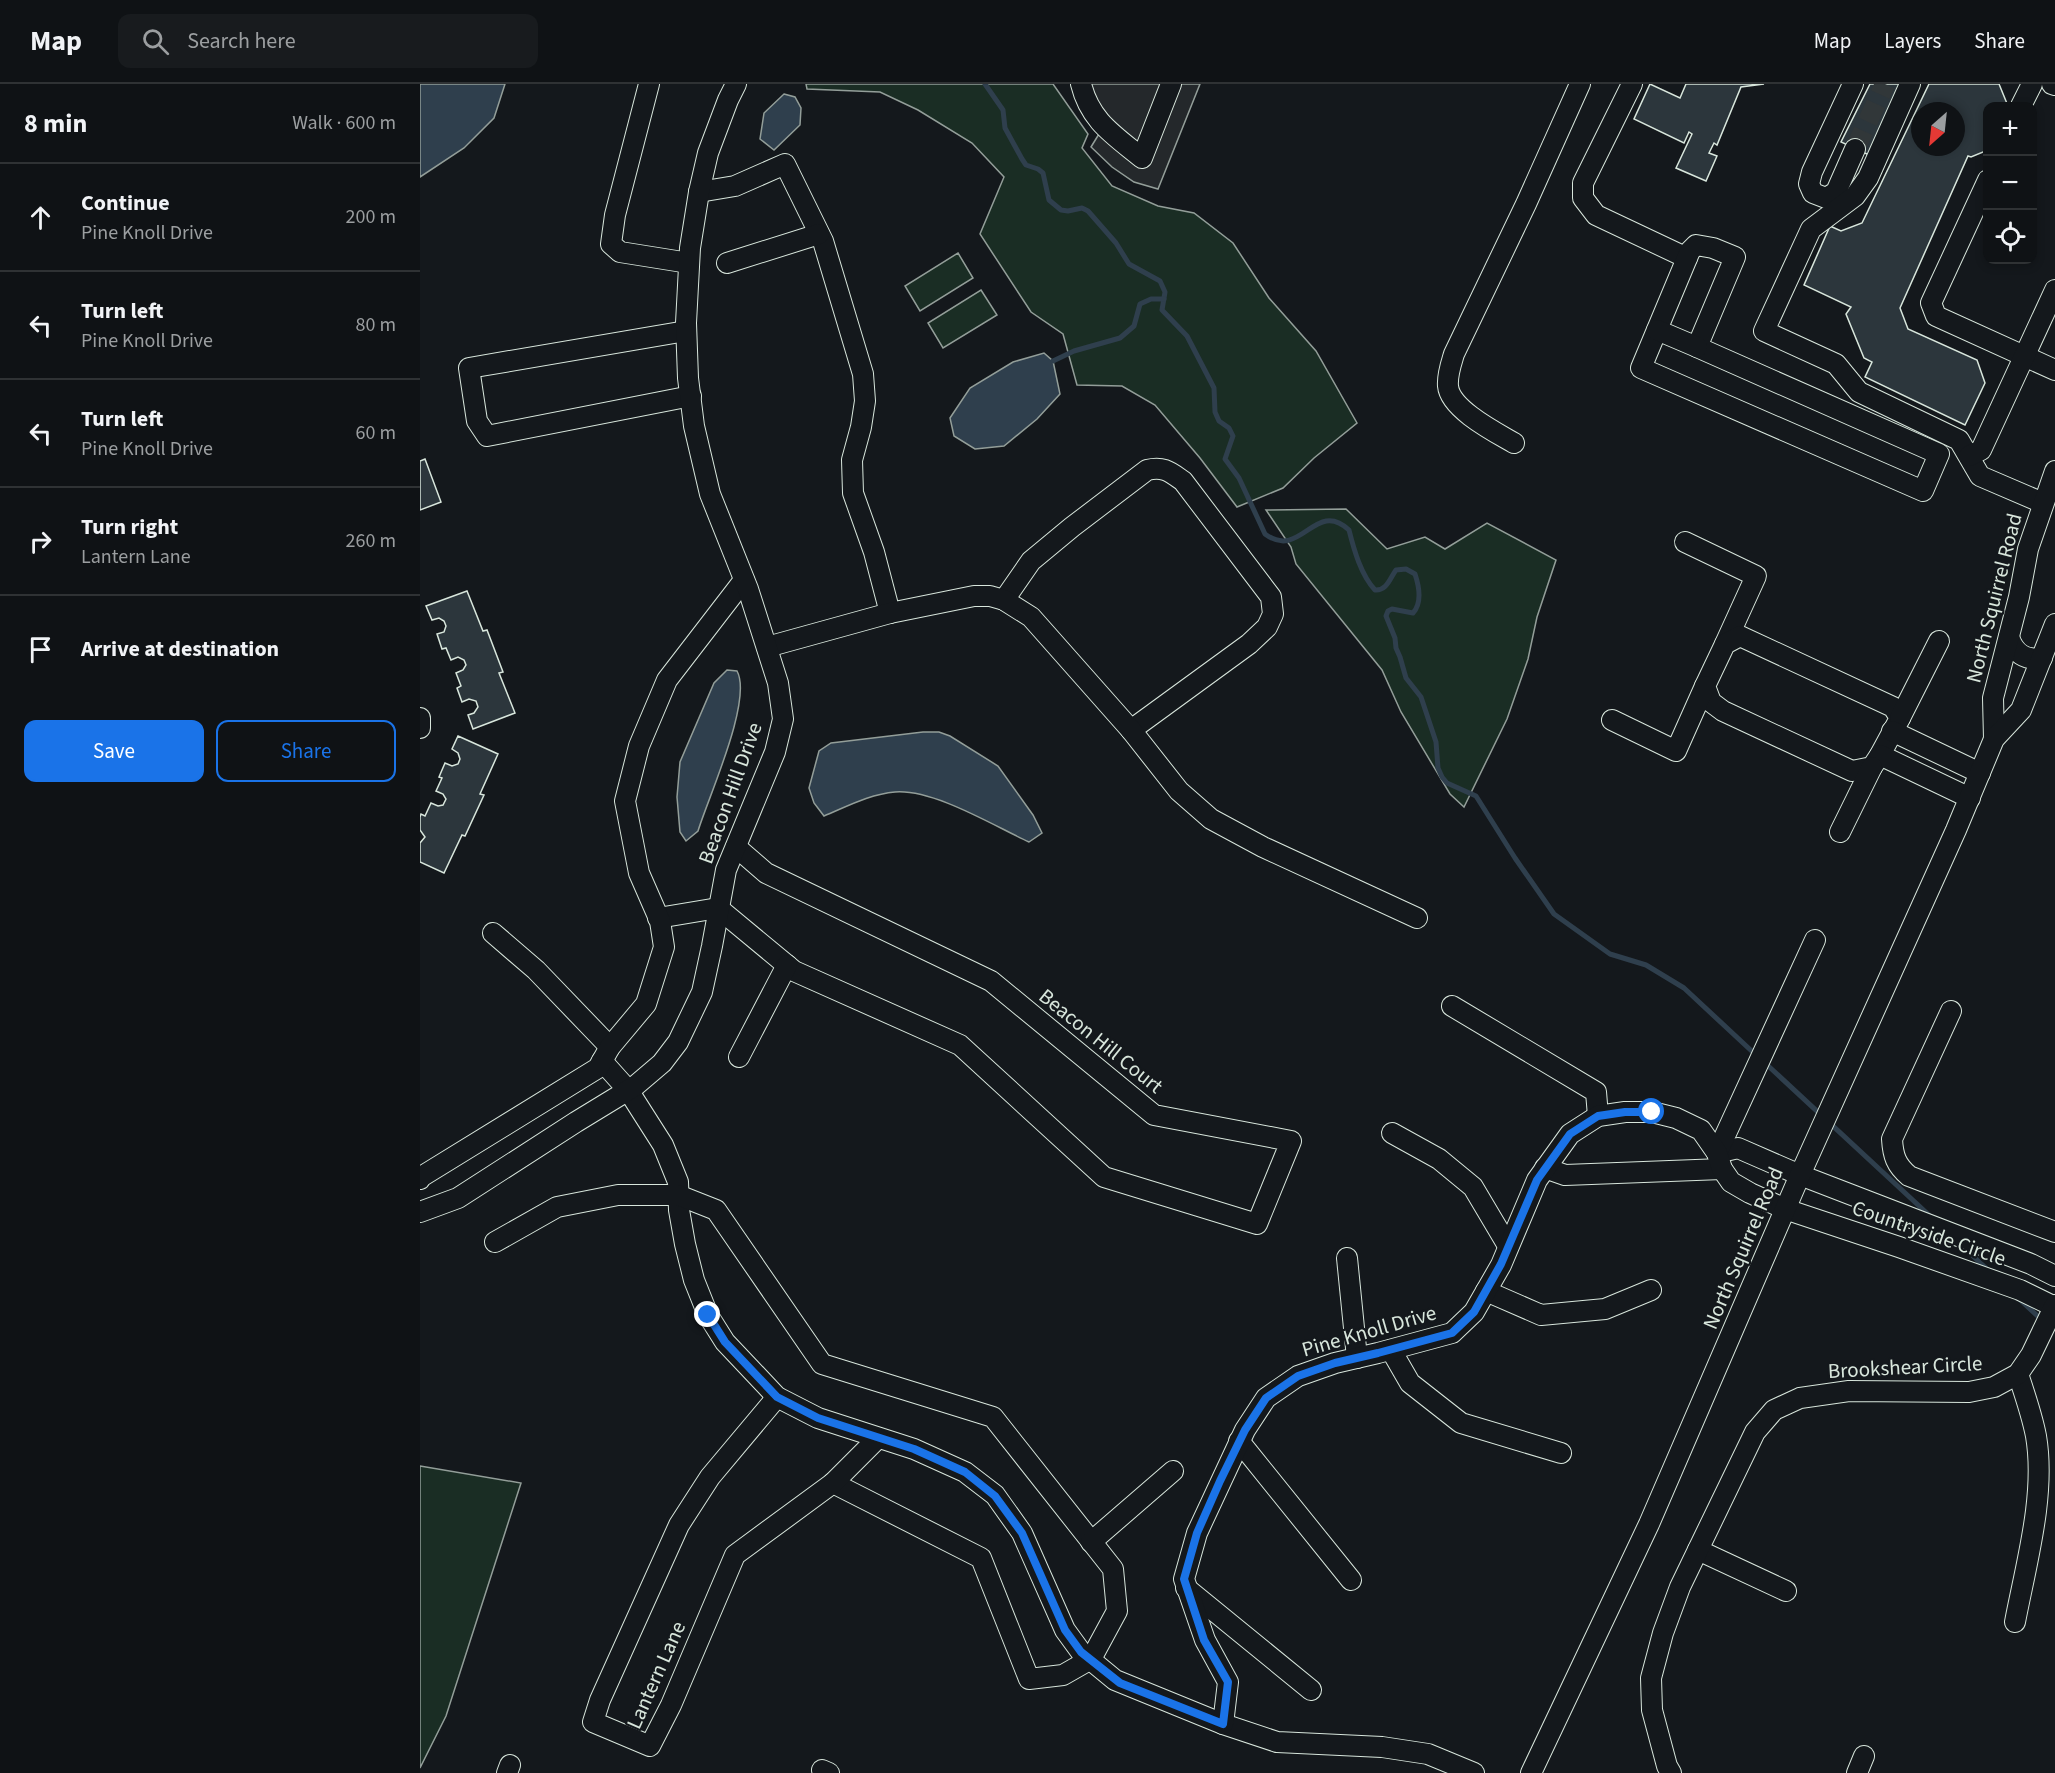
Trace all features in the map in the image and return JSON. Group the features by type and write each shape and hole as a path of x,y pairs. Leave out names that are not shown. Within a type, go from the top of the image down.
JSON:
{"street":[{"path":"649,84 615,215 611,244 620,252 689,263"},
{"name":"Beacon Hill Drive","path":"420,1212 458,1198 628,1090 662,1063 678,1042 702,992 726,870 770,765 783,719 778,683 767,647 744,580 710,494 694,426 686,331 689,263 699,192 708,153 736,84"},
{"path":"1081,84 1089,109 1103,126 1142,158 1171,84"},
{"path":"1514,442 1481,424 1454,401 1448,388 1449,371 1454,354 1526,204 1580,84"},
{"path":"1632,84 1583,183 1583,198 1596,215 1687,258"},
{"path":"1853,84 1812,172 1809,184 1813,193 1826,198 1836,192 1855,149"},
{"path":"1910,84 1868,178 1855,196 1811,229 1764,331 1836,364 1859,392 1959,440 1980,476 2043,503"},
{"path":"2023,102 2032,84"},
{"path":"699,192 735,186 785,164 819,234 863,374 865,400 861,427 852,460 853,493 874,552 890,613"},
{"path":"1983,191 1931,303 1936,316 2055,370"},
{"path":"727,263 819,234"},
{"path":"1657,330 1939,454 1923,490 1641,368 1687,258 1693,247 1702,245 1735,257 1696,347"},
{"path":"1969,456 1981,450 2055,290"},
{"path":"686,331 469,368 477,421 487,436 691,396"},
{"path":"1004,600 1030,561 1148,470 1159,467 1183,482 1271,597 1273,614 1267,627 1249,644 1131,730"},
{"name":"North Squirrel Road","path":"1994,740 1994,698 2019,597 2028,549 2055,471"},
{"path":"1612,720 1676,751 1756,576 1685,542"},
{"path":"420,1179 598,1068 606,1054 646,1004 664,947 658,918 639,873 625,801 639,746 667,680 744,580"},
{"path":"767,647 890,613 974,596 990,596 1004,600 1031,616 1131,730 1179,791 1211,819 1263,847 1417,918"},
{"name":"North Squirrel Road","path":"1531,1773 1649,1524 1785,1209 1994,740 2021,710 2055,624"},
{"path":"1725,644 1740,636 1893,708 1896,724 1980,773"},
{"path":"2009,638 2020,655 2042,658"},
{"path":"1840,832 1939,641"},
{"path":"1706,686 1711,702 1723,711 1852,771 1876,761 1970,798"},
{"path":"420,718 422,725 420,728"},
{"name":"Beacon Hill Court","path":"718,908 795,971 960,1044 1104,1177 1257,1224 1291,1142 1154,1115 991,981 766,873 736,847"},
{"path":"658,918 718,908"},
{"path":"493,933 536,970 606,1054 663,1145 678,1182 685,1244 694,1280 708,1315 725,1342 777,1397 818,1418 914,1449 965,1472 995,1496 1022,1533 1065,1630 1081,1652 1120,1683 1223,1724 1277,1742 1382,1747 1428,1754 1474,1773"},
{"path":"1720,1161 1815,940"},
{"path":"739,1057 788,965"},
{"path":"1452,1006 1596,1092 1598,1116"},
{"path":"1951,1011 1892,1138 1893,1155 1899,1168 1909,1176 2055,1232"},
{"name":"Pine Knoll Drive","path":"1223,1724 1228,1682 1204,1640 1184,1579 1197,1533 1239,1441 1266,1398 1298,1376 1335,1363 1452,1333 1474,1312 1486,1291 1501,1264 1537,1180 1545,1168 1570,1134 1598,1116 1625,1112 1652,1112 1676,1118 1701,1130 1731,1182 1785,1209"},
{"path":"1392,1133 1439,1159 1473,1187 1508,1246"},
{"path":"1545,1168 1565,1175 1720,1161 1738,1148 1800,1175"},
{"name":"Countryside Circle","path":"1800,1175 2020,1260 2055,1276"},
{"path":"495,1242 557,1207 618,1195 678,1195 716,1210 822,1364 993,1417 1113,1569 1117,1611 1091,1659 1063,1675 1029,1679 981,1558 833,1483"},
{"name":"Countryside Circle","path":"1785,1209 2020,1290 2055,1306"},
{"path":"1347,1258 1356,1358"},
{"path":"1486,1291 1541,1315 1605,1309 1651,1290"},
{"path":"2015,1622 2034,1524 2038,1469 2036,1437 2018,1374 2031,1355 2055,1306"},
{"path":"1391,1350 1410,1383 1461,1423 1561,1453"},
{"name":"Brookshear Circle","path":"1671,1773 1667,1766 1652,1710 1651,1678 1680,1587 1755,1432 1774,1410 1800,1398 1849,1391 1969,1392 1994,1387 2018,1374"},
{"name":"Lantern Lane","path":"777,1397 710,1477 679,1525 600,1700 593,1722 650,1746 671,1705 735,1555 833,1483 878,1438"},
{"path":"1239,1441 1351,1580"},
{"path":"1092,1542 1173,1471"},
{"path":"1698,1550 1786,1591"},
{"path":"1186,1588 1311,1690"}],"green space":[{"path":"806,84 1053,84 1088,134 1082,148 1112,186 1158,206 1194,213 1233,243 1269,298 1316,351 1357,423 1314,458 1283,488 1237,507 1200,458 1155,405 1122,386 1077,385 1063,334 1031,312 980,234 1004,177 972,143 918,110 880,92 807,89"},
{"path":"958,253 973,278 920,311 905,286"},
{"path":"981,290 997,315 943,348 928,323"},
{"path":"1346,509 1387,549 1425,537 1445,549 1487,523 1556,560 1537,617 1528,659 1507,719 1464,807 1450,794 1401,712 1382,670 1296,564 1291,547 1266,510"},
{"path":"420,1466 521,1483 446,1716 420,1768"}],"shaded area":[{"path":"1072,84 1200,84 1158,189 1134,182 1112,167 1091,147 1099,134 1085,117"}],"water":[{"path":"420,84 505,84 494,118 464,148 420,177"},
{"path":"784,94 795,97 801,108 800,125 774,150 760,139 764,113"},
{"path":"1044,353 1053,361 1060,394 1037,419 1004,446 975,449 954,436 950,418 970,388 1013,362"},
{"path":"727,670 737,671 740,685 734,726 698,831 686,841 680,832 677,797 680,762 714,683"},
{"path":"939,732 950,736 998,766 1033,815 1042,833 1029,842 945,802 911,793 895,792 876,795 824,816 814,803 809,788 819,751 831,743"}],"building":[{"path":"1650,84 1680,98 1686,84 1764,84 1741,87 1717,145 1714,143 1709,153 1717,156 1706,181 1676,168 1692,134 1689,132 1684,143 1634,119"},
{"path":"1870,84 1901,84 1869,155 1841,142"},
{"path":"1929,84 1999,84 2006,102 1983,102 1983,152 1968,156 1900,308 1908,329 1977,360 1985,383 1965,425 1865,377 1872,362 1864,358 1846,314 1851,307 1804,285 1830,226 1841,231 1862,223 1911,121 1911,156 1965,156 1965,102 1920,102"},
{"path":"425,459 441,502 420,510 420,461"},
{"path":"467,591 483,631 487,630 503,672 499,673 515,713 473,729 468,715 474,713 478,707 476,701 469,699 462,702 457,688 461,686 456,673 463,670 466,665 464,660 458,657 451,660 446,648 442,649 437,634 444,632 446,626 439,618 432,620 426,606"},
{"path":"458,736 498,754 480,794 484,795 465,836 462,835 444,873 420,862 420,843 425,837 420,830 420,817 421,814 425,816 431,803 438,806 443,805 446,799 443,794 436,791 445,763 452,766 458,764 460,759 458,753 452,749"}],"waterway":[{"path":"985,84 1003,110 1005,128 1022,159 1026,165 1043,173 1049,200 1061,210 1082,208 1088,211 1116,243 1129,264 1160,281 1165,292 1162,310 1187,336 1214,388 1215,412 1219,421 1229,428 1233,436 1225,459 1239,478 1265,534 1278,540 1289,540 1317,524 1327,521 1337,522 1349,530 1362,570 1375,590 1385,586 1396,570 1406,569 1415,574 1419,594 1416,609 1413,613 1392,609 1386,616 1395,638 1406,678 1421,697 1436,742 1438,768 1442,777 1447,783 1476,796 1554,914 1610,954 1646,965 1684,988 1757,1056"},
{"path":"1053,361 1074,351 1120,338 1134,326 1140,304 1151,299 1164,299"},
{"path":"1764,1062 1931,1217"},
{"path":"1962,1246 1988,1270"},
{"path":"2017,1297 2043,1321"}],"tunnel":[{"path":"1855,149 1885,84"}],"route":[{"path":"708,1315 725,1342 777,1397 818,1418 914,1449 965,1472 995,1496 1022,1533 1065,1630 1081,1652 1120,1683 1223,1724 1228,1682 1204,1640 1184,1579 1197,1533 1220,1481 1245,1430 1266,1398 1298,1376 1335,1363 1452,1333 1474,1312 1501,1264 1537,1180 1570,1134 1598,1116 1625,1112 1652,1112"}]}
